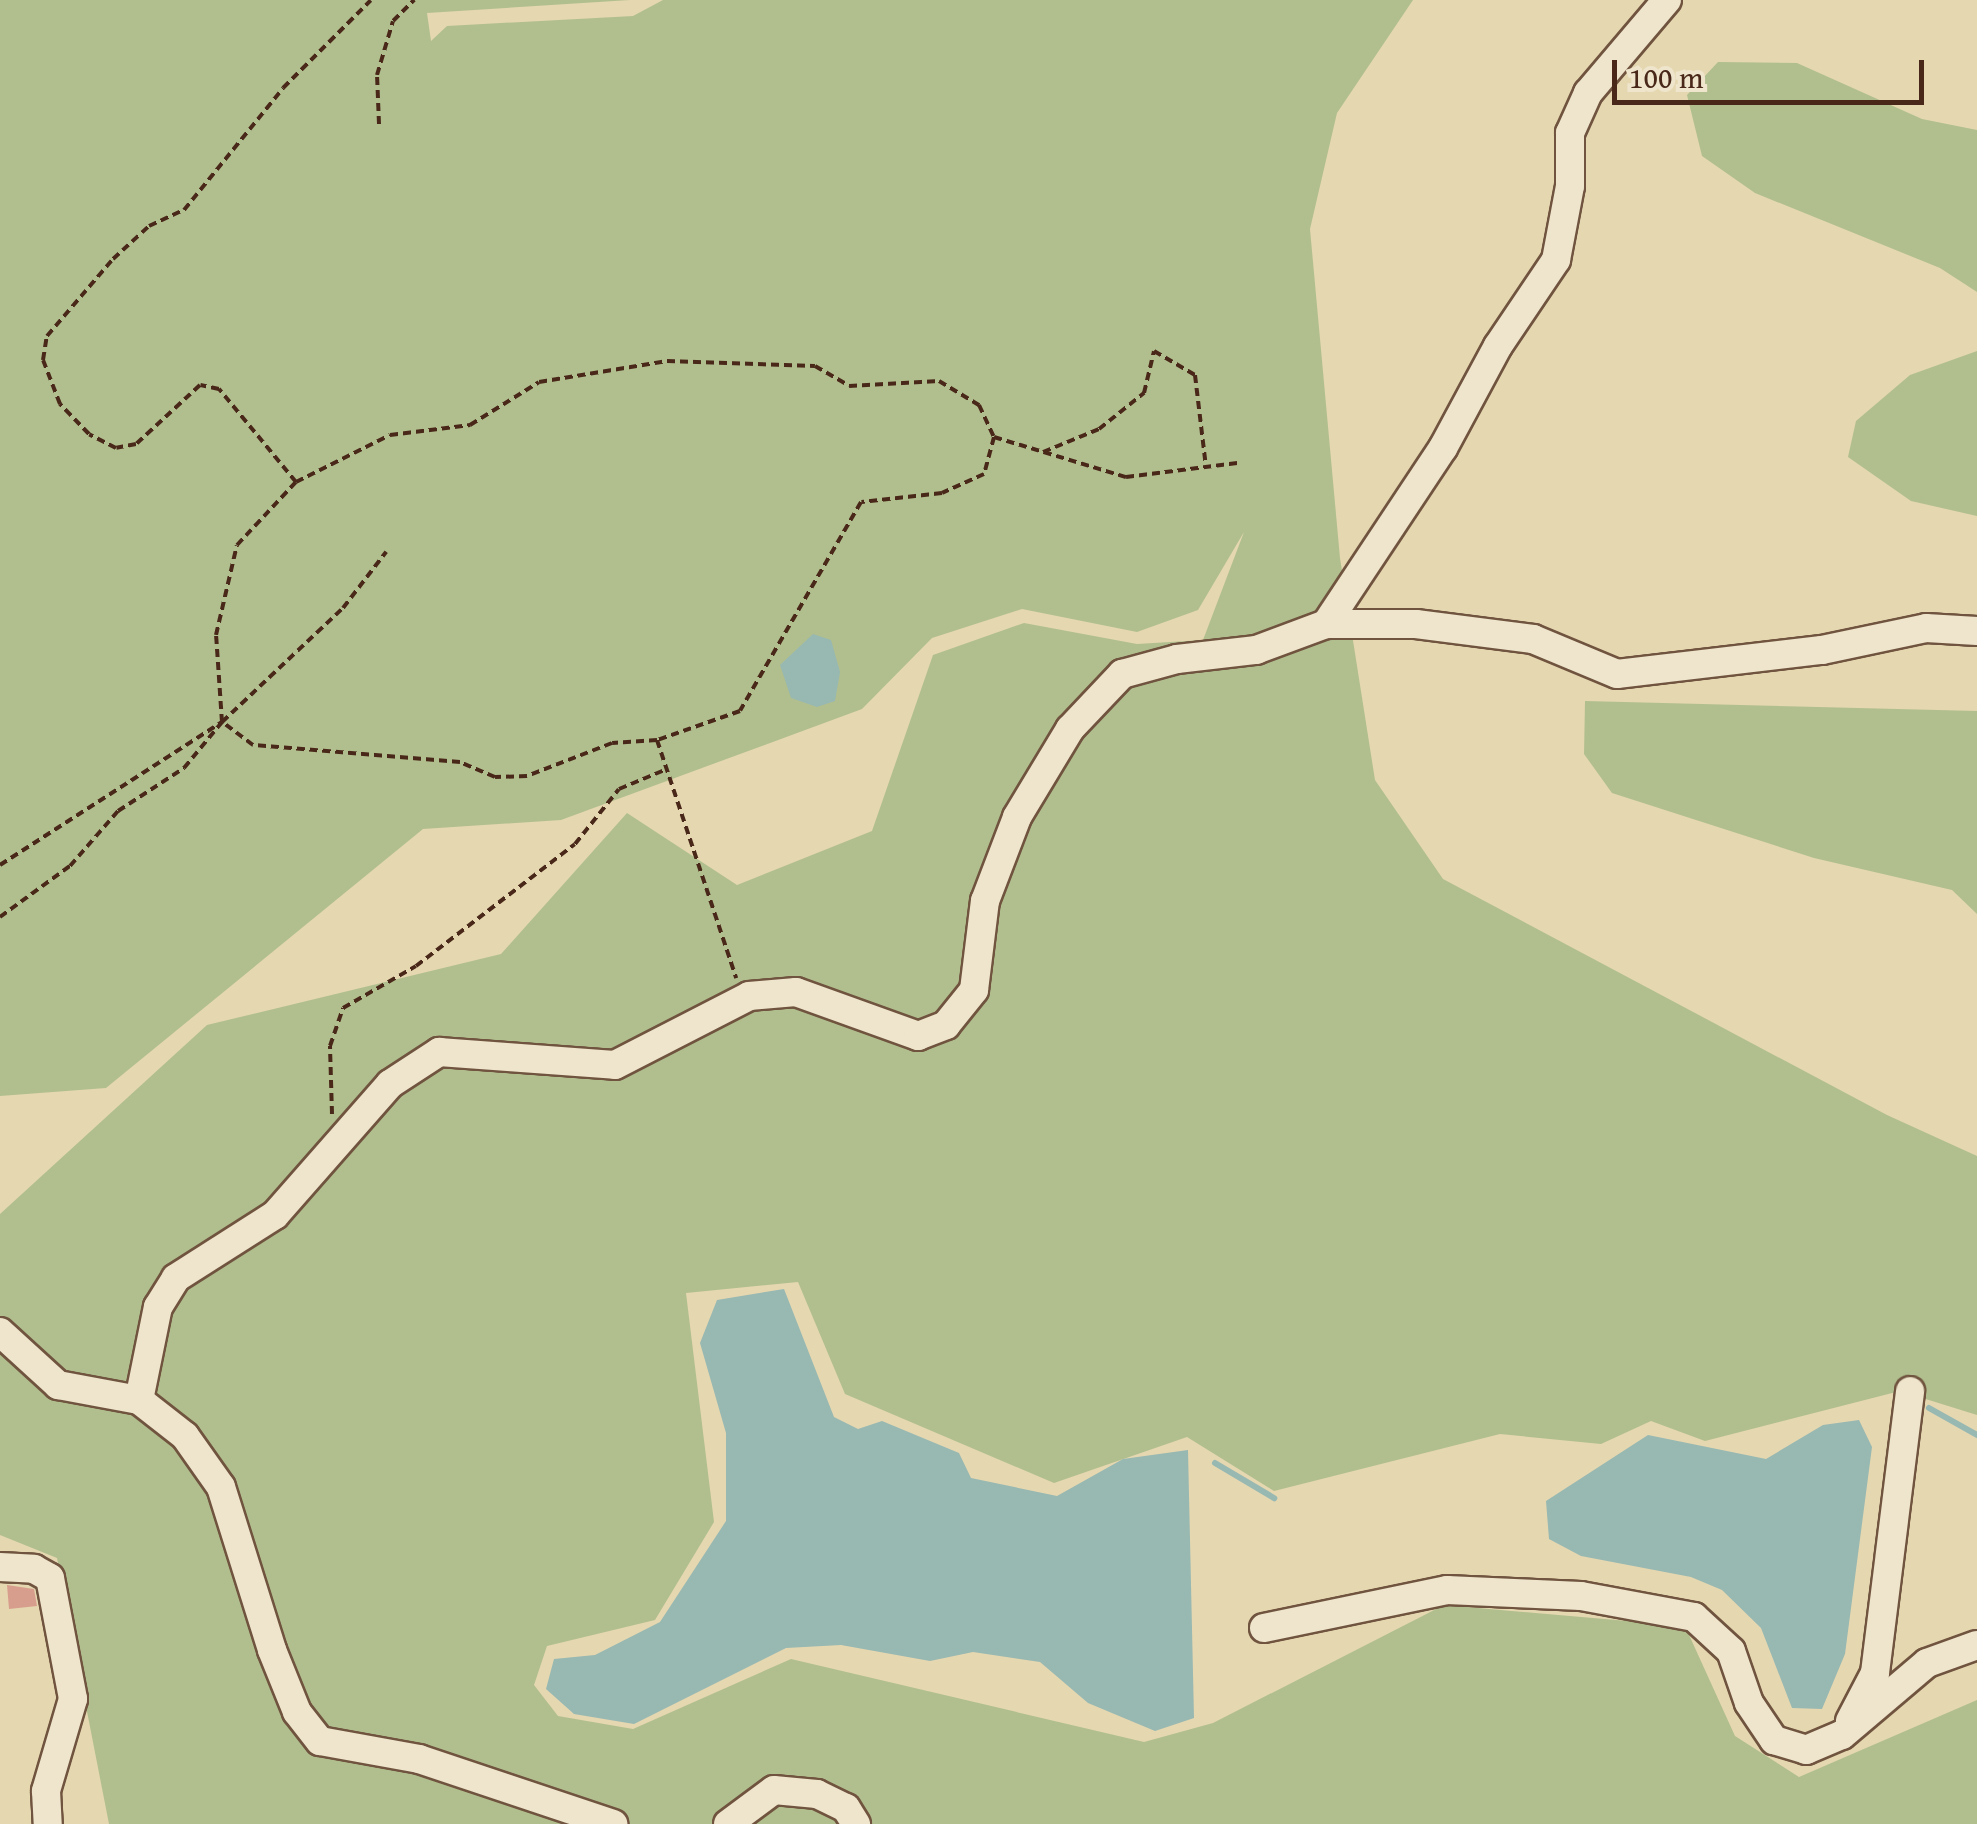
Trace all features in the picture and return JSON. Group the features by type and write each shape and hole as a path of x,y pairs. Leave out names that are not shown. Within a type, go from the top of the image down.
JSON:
{"street":[{"path":"1326,624 1443,448 1498,346 1556,260 1570,186 1570,133 1588,94 1667,0"},
{"path":"140,1400 158,1307 176,1278 275,1215 390,1084 439,1052 615,1065 749,996 796,992 918,1036 946,1024 974,990 985,901 1017,817 1070,728 1122,674 1177,659 1256,650 1326,624 1416,624 1532,638 1617,674 1822,650 1926,628 1977,631"},
{"path":"0,1332 58,1384 140,1400 185,1436 221,1487 272,1650 298,1712 320,1741 419,1759 613,1824"},
{"path":"1842,1735 1876,1672 1910,1391"},
{"path":"0,1567 34,1569 50,1578 72,1699 46,1791 48,1824"},
{"path":"1264,1628 1447,1590 1582,1596 1694,1616 1730,1651 1749,1703 1774,1740 1806,1750 1842,1735 1927,1663 1977,1644"},
{"path":"728,1824 774,1790 818,1794 846,1808 856,1824"}],"path":[{"path":"296,482 220,390 200,385 136,444 116,448 88,434 60,404 43,360 47,336 113,260 150,226 184,210 282,88 371,0"},
{"path":"379,124 382,57 393,21 414,0"},
{"path":"1043,452 1099,429 1144,392 1154,350 1195,375 1206,467"},
{"path":"666,361 815,366 849,386 939,381 979,405 994,437 984,474 942,494 861,502 740,710 656,740 612,743 527,776 495,777 460,762 253,745 222,722 216,635 236,545 296,482 390,435 470,424 539,382 666,361"},
{"path":"994,437 1126,478 1236,463"},
{"path":"0,918 70,866 118,812 184,768 222,722 343,608 386,552"},
{"path":"0,865 222,722"},
{"path":"656,740 738,982 749,996"},
{"path":"339,1142 333,1128 330,1046 343,1008 416,966 575,844 619,789 667,769"}],"green space":[{"path":"0,0 630,0 427,13 431,41 447,26 633,16 663,0 1413,0 1337,113 1310,229 1340,558 1375,780 1443,879 1887,1115 1977,1156 1977,1415 1900,1391 1705,1441 1651,1421 1601,1444 1500,1434 1274,1491 1187,1437 1054,1483 845,1394 798,1282 686,1293 714,1522 655,1620 547,1646 534,1685 558,1716 633,1729 791,1659 1144,1742 1213,1723 1444,1605 1685,1626 1735,1736 1799,1777 1977,1700 1977,1824 109,1824 57,1558 0,1535 0,1214 207,1025 501,954 627,813 737,885 872,831 933,655 1024,623 1137,644 1203,640 1244,532 1198,610 1137,632 1022,609 932,638 862,709 561,820 423,829 106,1088 0,1096"},
{"path":"1718,62 1797,63 1922,119 1977,130 1977,292 1940,268 1755,193 1702,156 1687,95"},
{"path":"1977,351 1977,516 1911,501 1848,457 1856,421 1910,375"},
{"path":"1585,701 1977,711 1977,914 1952,890 1814,858 1612,793 1584,754"}],"water":[{"path":"813,634 831,640 840,672 835,701 817,707 791,698 780,665"},
{"path":"784,1289 834,1417 858,1429 882,1421 959,1453 971,1478 1057,1496 1123,1459 1188,1450 1194,1718 1155,1731 1088,1703 1040,1662 973,1652 930,1661 841,1645 786,1648 634,1724 574,1714 546,1689 554,1659 595,1655 660,1622 726,1521 726,1433 700,1343 717,1300"},
{"path":"1859,1420 1872,1447 1845,1654 1822,1709 1792,1708 1761,1628 1722,1590 1691,1577 1581,1556 1549,1539 1546,1501 1648,1435 1766,1459 1823,1425"}],"building":[{"path":"7,1585 34,1589 37,1606 9,1609"}],"waterway":[{"path":"1929,1408 1977,1435"},
{"path":"1215,1463 1274,1498"}]}
